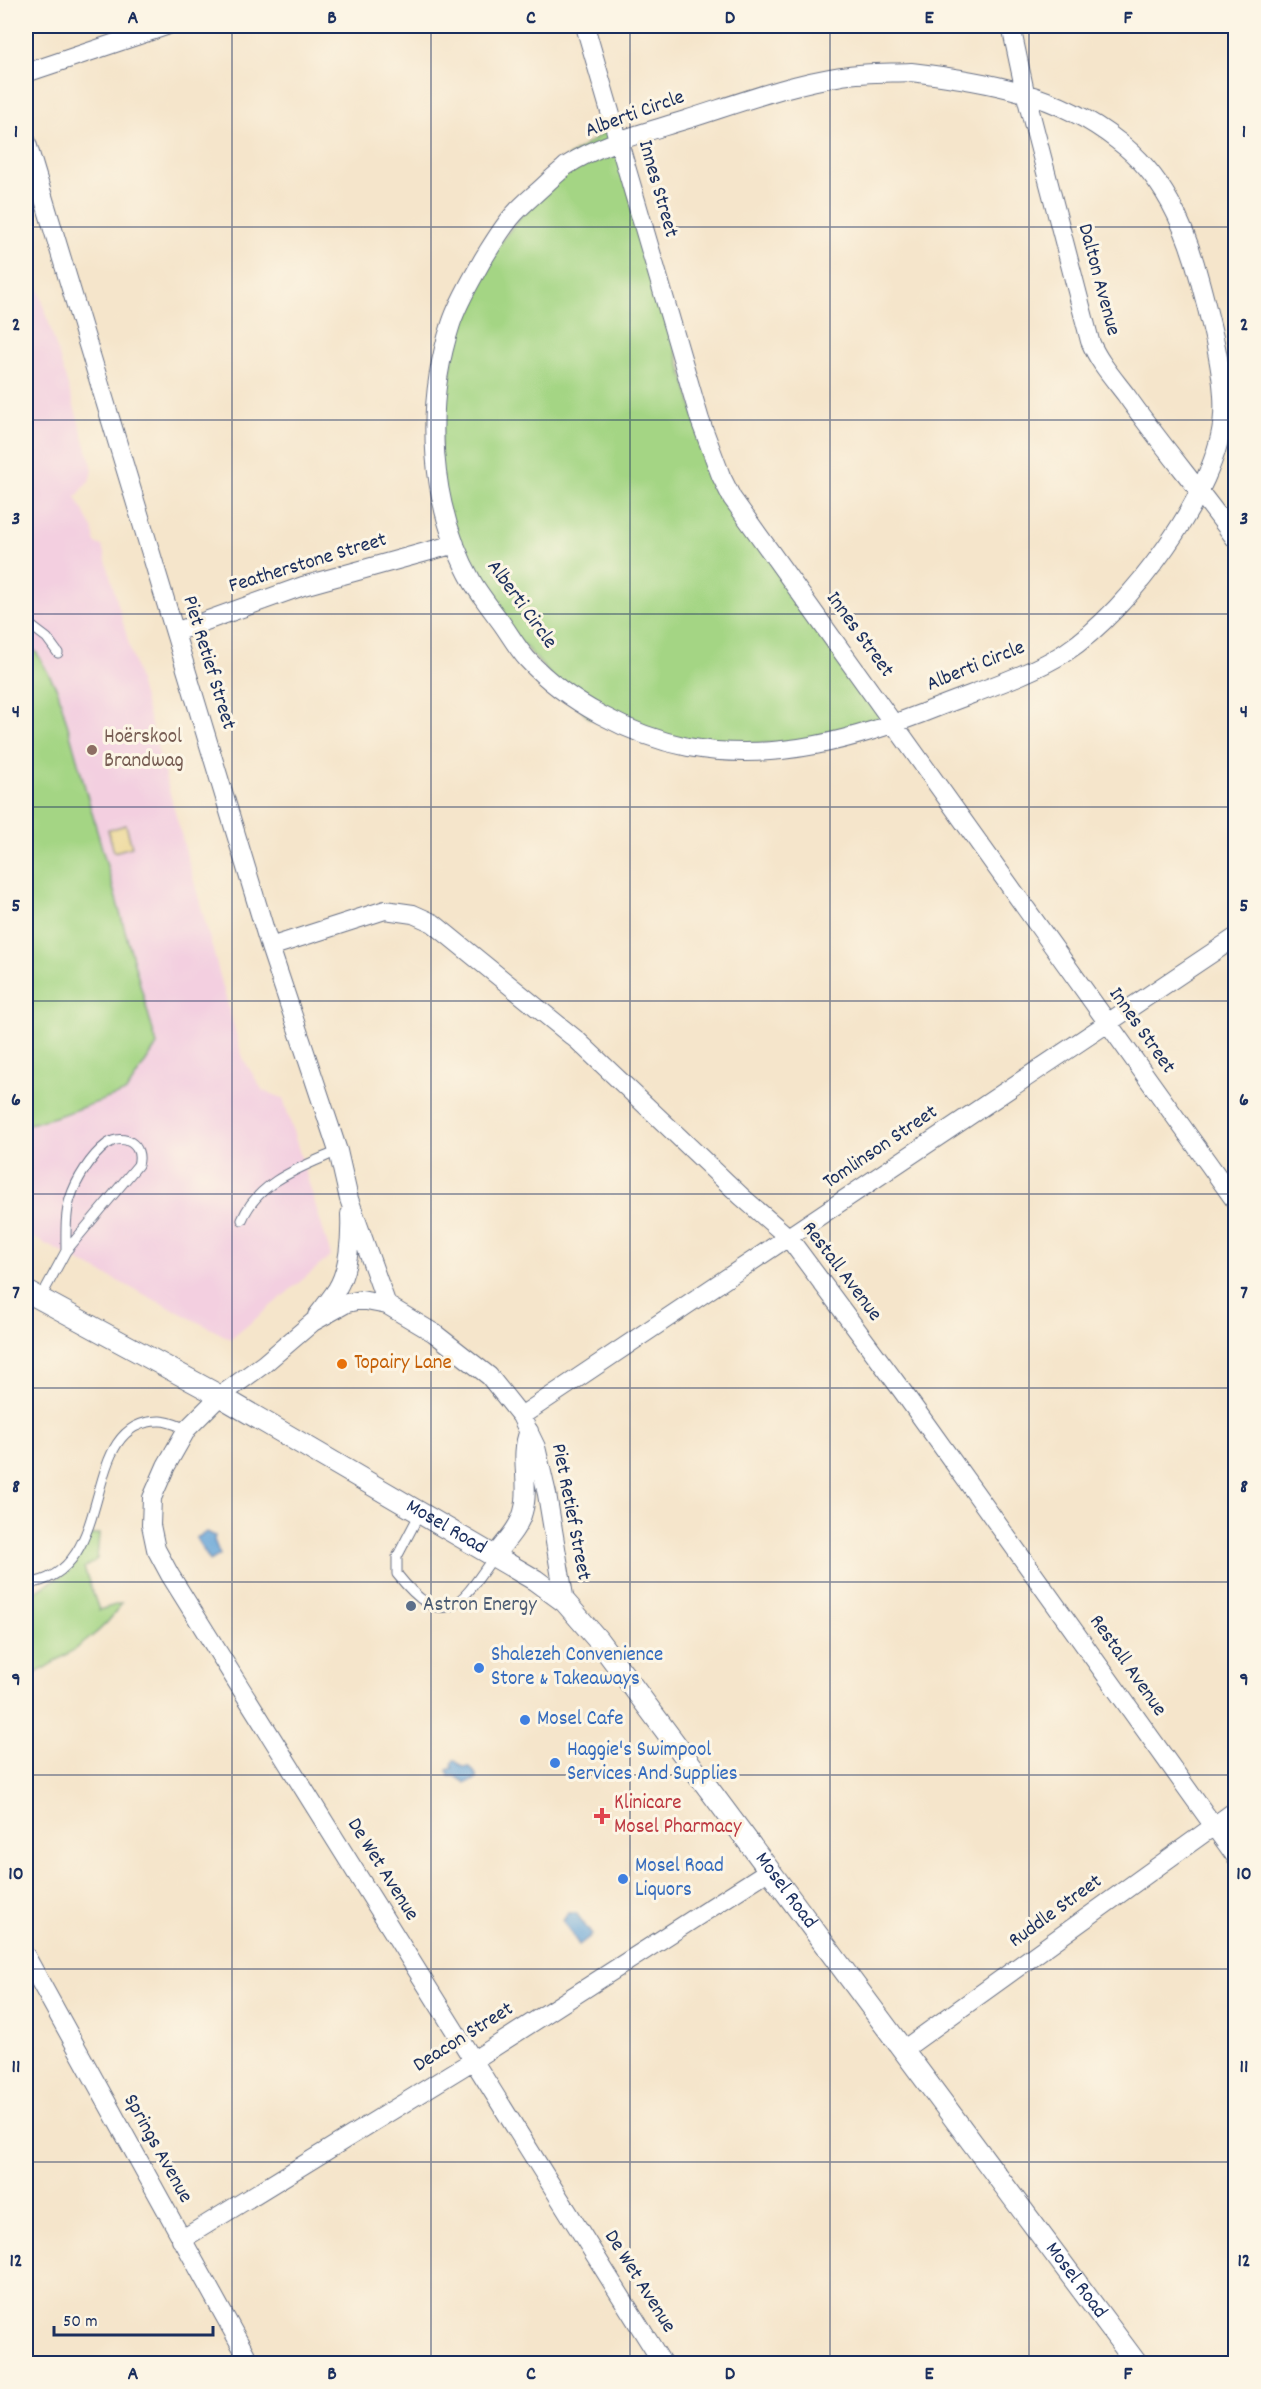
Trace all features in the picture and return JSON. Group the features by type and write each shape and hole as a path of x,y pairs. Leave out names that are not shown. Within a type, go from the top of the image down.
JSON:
{"street":[{"path":"26,73 166,26"},
{"name":"Innes Street","path":"585,26 700,420 721,476 732,498 1236,1202"},
{"name":"Dalton Avenue","path":"1011,26 1025,92 1089,341 1096,355 1141,416 1200,490 1236,540"},
{"name":"Alberti Circle","path":"912,72 948,76 1025,92 1058,104 1092,122 1121,143 1153,173 1173,206 1192,253 1208,309 1220,376 1224,415 1217,450 1200,490 1159,558 1087,636 1065,652 1039,666 895,724 814,747 759,751 687,747 636,731 590,709 527,659 473,583 455,544 439,490 435,448 437,396 440,366 452,319 474,276 513,215 566,166 619,140 799,86 841,76 912,72"},
{"name":"Piet Retief Street","path":"26,140 30,167 175,632 270,947 338,1151 349,1199 387,1305"},
{"name":"Featherstone Street","path":"175,632 303,586 455,544"},
{"name":"Restall Avenue","path":"270,947 385,910 413,915 433,923 578,1041 742,1197 789,1237 903,1392 1236,1857"},
{"name":"Tomlinson Street","path":"525,1424 789,1237 1236,937"},
{"name":"Piet Retief Street","path":"313,1322 338,1287 344,1271 349,1247 349,1199"},
{"name":"Mosel Road","path":"33,1295 220,1396 535,1580 565,1602 598,1640 1137,2364"},
{"name":"Piet Retief Street","path":"220,1396 264,1364 313,1322 347,1303 361,1300 387,1305 434,1333 489,1376 525,1424 536,1447 547,1494 565,1602"},
{"name":"De Wet Avenue","path":"220,1396 187,1429 166,1466 152,1498 151,1525 156,1549 170,1575 663,2364"},
{"name":"Piet Retief Street","path":"494,1556 519,1522 524,1511 525,1424"},
{"name":"Ruddle Street","path":"903,2050 1236,1810"},
{"name":"Deacon Street","path":"181,2240 474,2060 768,1871"},
{"name":"Springs Avenue","path":"26,1956 251,2364"}],"lane":[{"path":"26,622 47,638 58,653"},
{"path":"33,1295 66,1251 138,1165 140,1153 130,1142 114,1140 109,1143 100,1149 84,1172 70,1200 66,1251"},
{"path":"242,1220 253,1200 283,1176 338,1151"},
{"path":"26,1584 39,1582 59,1573 79,1549 90,1523 100,1486 116,1446 123,1436 139,1424 162,1420 187,1429"},
{"path":"421,1512 397,1557 397,1574 419,1597 436,1608 446,1609 456,1604 472,1589 494,1556"}],"shaded area":[{"name":"Hoërskool Brandwag","path":"26,247 93,469 89,481 76,497 93,529 95,543 102,546 240,1049 263,1091 283,1098 331,1256 231,1339 26,1234"}],"green space":[{"path":"611,128 711,471 889,723 795,743 686,744 589,718 468,583 434,493 461,295 562,161"},
{"path":"26,644 37,653 58,691 157,1045 126,1092 26,1125"},
{"path":"91,1534 99,1534 97,1559 84,1568 99,1610 122,1603 113,1616 91,1637 26,1679 26,1592 37,1591 69,1571"}],"sand":[{"path":"126,825 132,847 114,852 108,830"}],"water":[{"path":"207,1532 215,1536 214,1540 220,1555 210,1561 196,1538"},
{"path":"454,1760 463,1767 469,1767 477,1779 466,1783 455,1776 449,1776 447,1770 453,1768"},
{"path":"568,1913 576,1913 592,1935 579,1945 563,1921"}],"place":[{"name":"Hoërskool Brandwag","path":"92,750"},
{"name":"Topairy Lane","path":"342,1364"},
{"name":"Astron Energy","path":"411,1606"},
{"name":"Shalezeh Convenience Store & Takeaways","path":"479,1668"},
{"name":"Mosel Cafe","path":"525,1720"},
{"name":"Haggie's Swimpool Services And Supplies","path":"555,1763"},
{"name":"Klinicare Mosel Pharmacy","path":"602,1816"},
{"name":"Mosel Road Liquors","path":"623,1879"}]}
